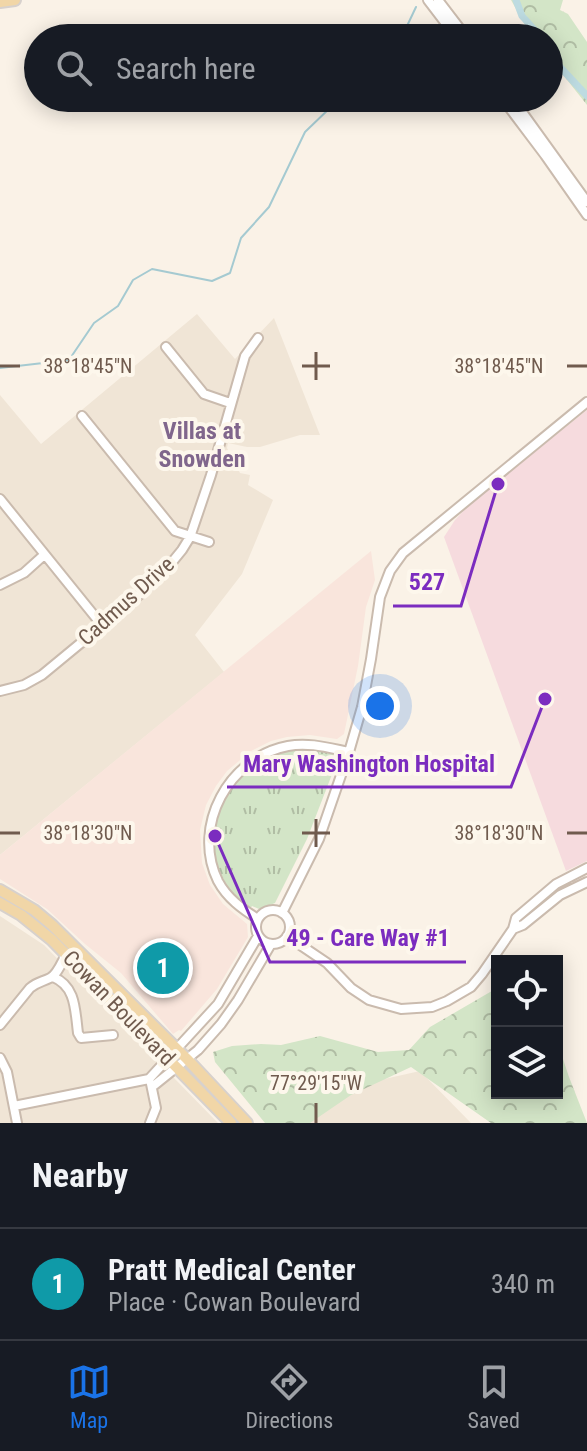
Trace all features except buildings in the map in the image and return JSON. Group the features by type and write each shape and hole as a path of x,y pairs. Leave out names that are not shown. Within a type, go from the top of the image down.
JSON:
{"main road":[{"path":"0,2 15,0"},
{"name":"Cowan Boulevard","path":"0,890 52,925 247,1123"},
{"name":"Cowan Boulevard","path":"0,903 21,915 67,953 231,1123"}],"street":[{"path":"428,0 446,24"},
{"path":"438,0 456,24"},
{"path":"513,112 587,215"},
{"path":"522,112 587,202"},
{"name":"Cadmus Drive","path":"0,691 31,682 145,590 164,572 190,537 245,356 258,338"},
{"path":"166,347 204,394 230,403"},
{"path":"282,913 319,839 349,752 362,707 380,597 390,571 405,552 587,402"},
{"path":"82,416 175,531 209,542"},
{"path":"0,499 101,624"},
{"path":"0,585 24,573 44,555"},
{"path":"258,919 235,904 219,883 212,864 213,814 222,792 248,763 277,748 314,744 349,752"},
{"path":"287,936 327,963 351,988 369,1000 397,1009 441,1004 471,987 513,929 516,918 531,904 556,884 587,868"},
{"path":"513,929 523,925 560,895 587,882"},
{"path":"271,910 282,913 290,926 287,936 279,943 263,941 256,929 258,919 271,910"},
{"path":"14,1106 151,1083 172,1062 177,1050 218,1004 258,936"},
{"path":"172,1062 187,1059 198,1050 231,1011 271,944"},
{"path":"53,977 67,953"},
{"path":"0,1025 30,988 41,980 53,977 61,980 73,996 81,1038 113,1035"},
{"path":"0,1058 7,1072 17,1123"},
{"path":"150,1123 156,1108 151,1083"}],"shaded area":[{"path":"197,314 235,359 274,318 320,435 300,435 260,447 228,443 227,448 240,473 250,475 248,485 273,500 242,574 195,635 224,672 0,855 0,395 41,444"},
{"path":"587,410 587,861 566,871 444,537 470,504"},
{"path":"371,551 375,580 366,607 344,734 337,739 310,735 287,737 251,751 227,771 206,805 200,830 202,863 210,885 223,904 247,924 248,937 217,989 181,1031 173,1034 121,973 47,909 0,879 0,855"},
{"path":"0,916 44,945 218,1123 0,1123"},
{"path":"420,1071 471,1123 303,1123 340,1089"}],"green space":[{"path":"511,0 563,0 560,10 568,14 587,42 587,105 563,75 563,24 524,24"},
{"path":"305,749 334,753 337,756 336,764 307,839 275,903 259,909 252,906 250,909 234,895 216,860 216,821 222,803 233,785 254,765 275,755"},
{"path":"491,991 491,1099 563,1099 563,1059 587,1123 491,1123 411,1067 351,1095 310,1123 265,1123 215,1062 213,1052 232,1046 281,1045 320,1036 378,1052 409,1050 430,1027"}],"waterway":[{"path":"516,0 522,16 529,24"},
{"path":"408,24 416,7"},
{"path":"563,70 587,96"},
{"path":"0,368 69,360 94,323 118,306 133,280 152,269 212,281 230,273 241,238 269,207 305,132 326,112"}],"place":[{"name":"527","path":"498,484"},
{"name":"Mary Washington Hospital","path":"545,699"},
{"name":"49 - Care Way #1","path":"215,836"},
{"name":"Pratt Medical Center","path":"163,968"}],"district":[{"name":"Villas at Snowden","path":"202,445"}]}
